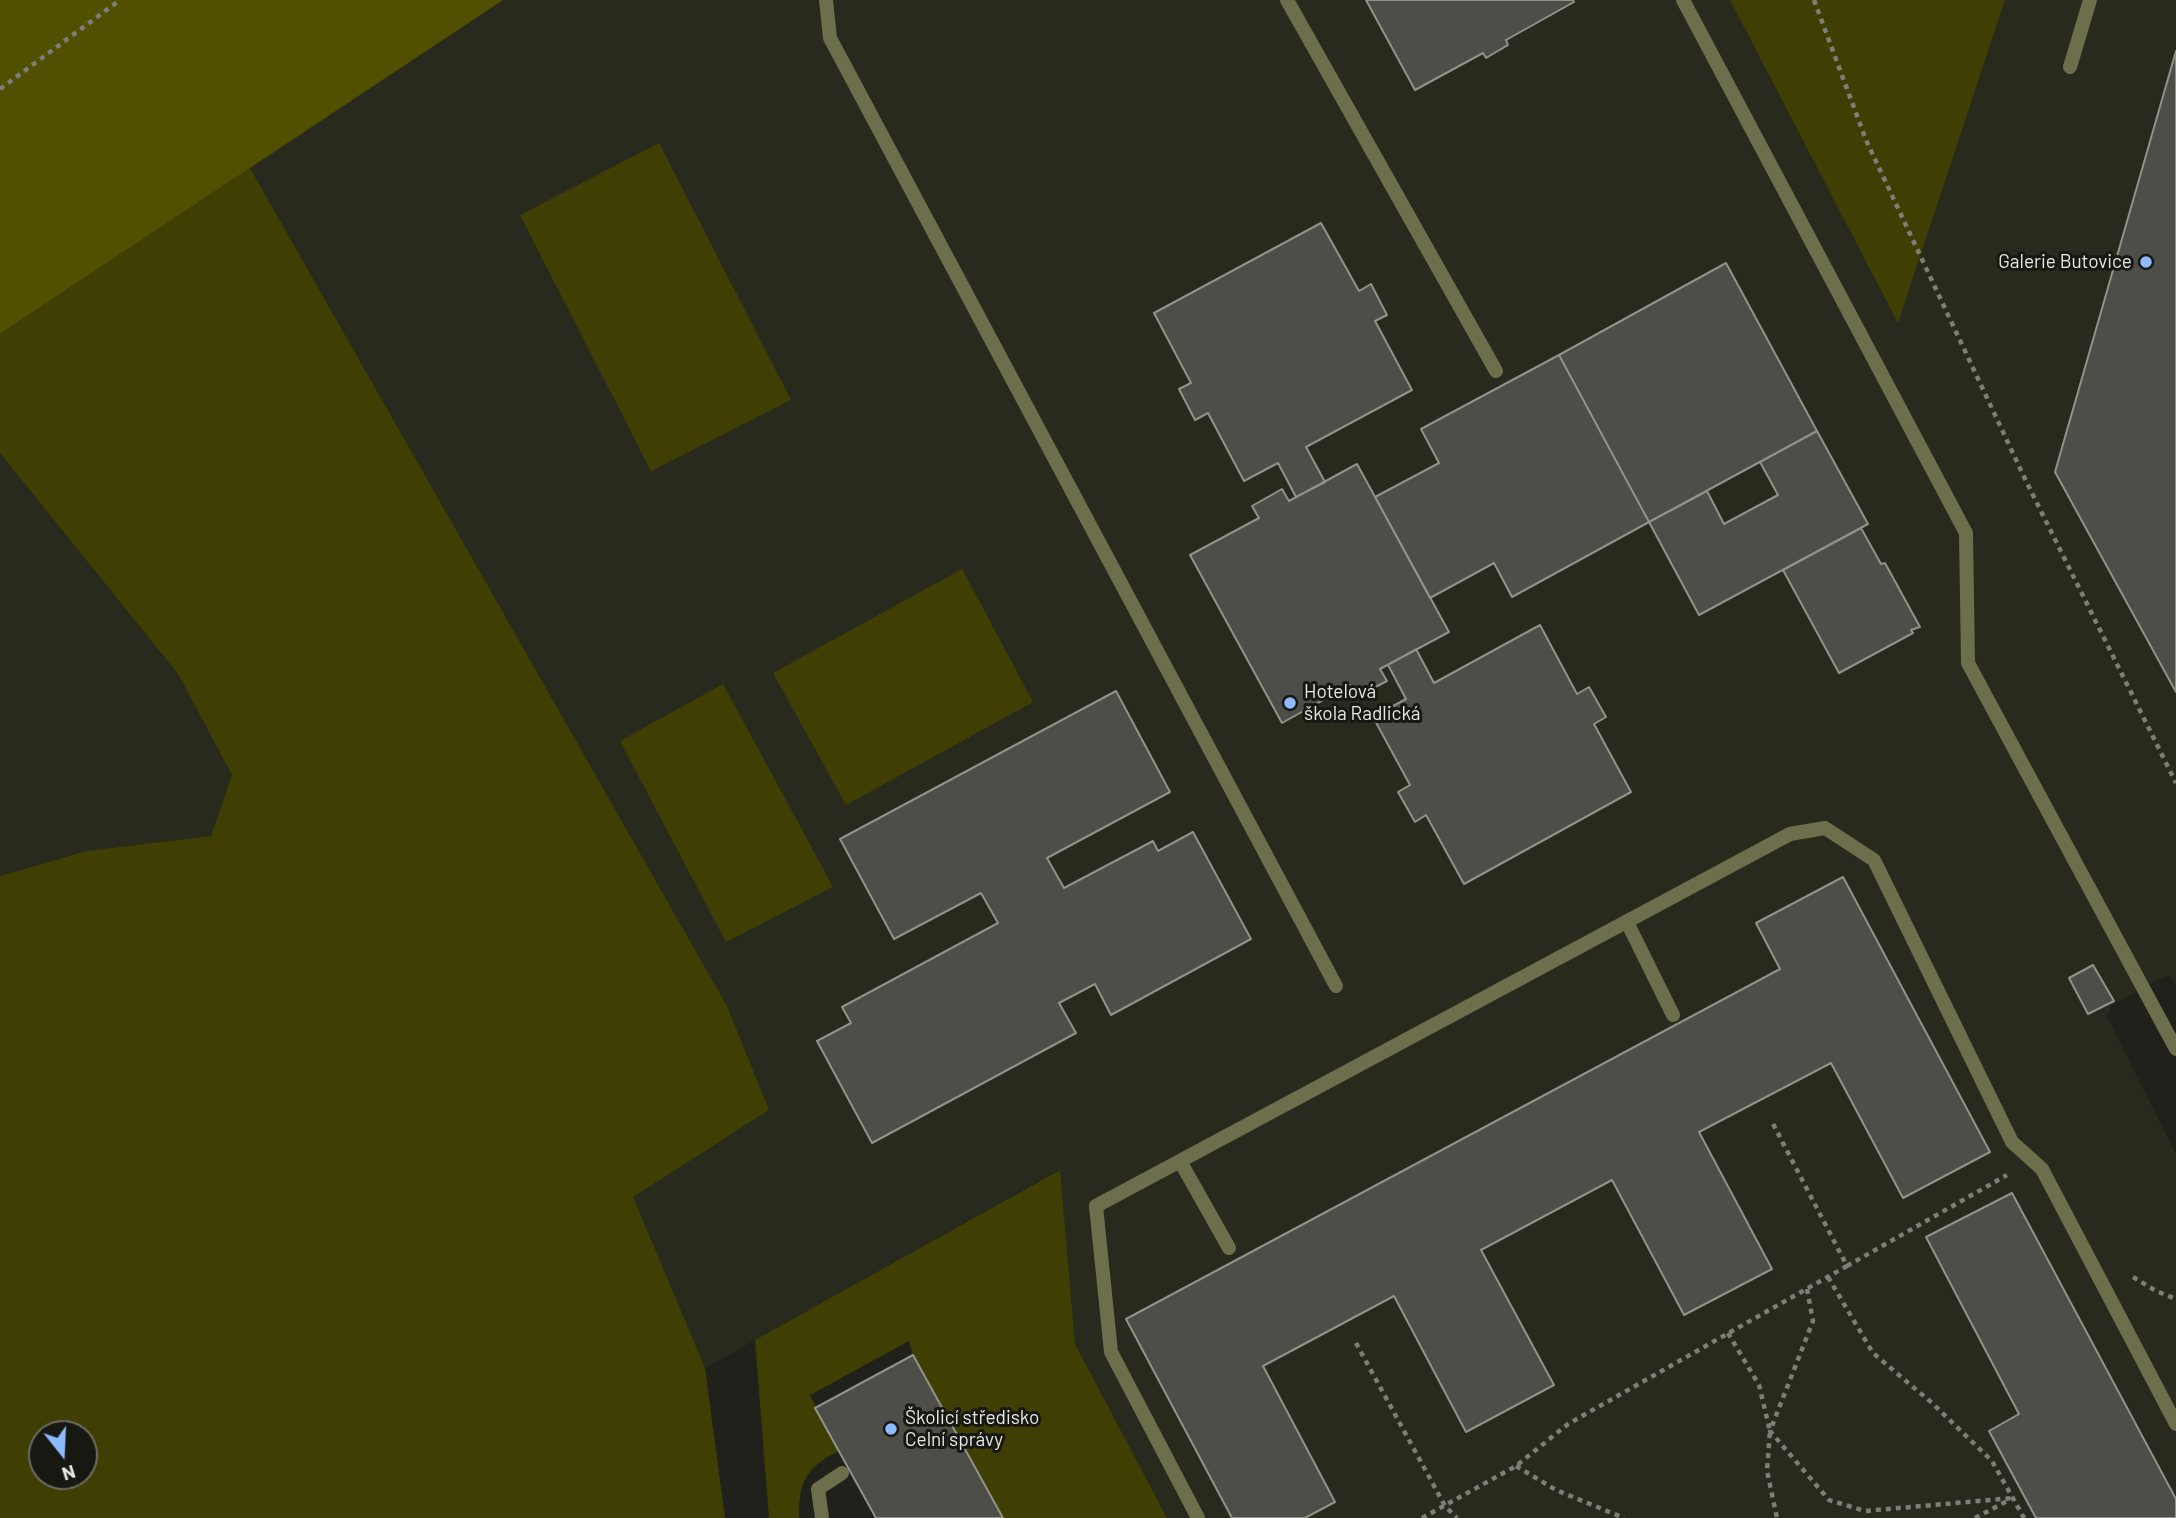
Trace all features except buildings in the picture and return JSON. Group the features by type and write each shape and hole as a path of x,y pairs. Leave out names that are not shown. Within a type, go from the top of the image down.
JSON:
{"lane":[{"path":"826,0 830,38 1336,986"},
{"path":"1287,0 1496,371"},
{"path":"1683,0 1966,533 1968,663 2176,1049"},
{"path":"2070,67 2090,0"},
{"path":"1198,1518 1111,1352 1096,1206 1790,834 1825,828 1874,860 2012,1142 2042,1169 2176,1424"},
{"path":"1627,922 1673,1014"},
{"path":"1180,1161 1228,1248"},
{"path":"822,1518 818,1489 842,1473"}],"path":[{"path":"0,89 120,0"},
{"path":"1814,0 1866,141 2026,481 2176,783"},
{"path":"1771,1119 1847,1266"},
{"path":"1422,1518 1516,1466 1568,1424 2032,1160"},
{"path":"1828,1277 1873,1353 1932,1403 1992,1461 2024,1518"},
{"path":"1777,1518 1767,1471 1770,1431 1813,1321 1808,1289"},
{"path":"1728,1333 1759,1385 1770,1431 1829,1500 1865,1511 2013,1498"},
{"path":"1356,1343 1446,1506 1457,1518"},
{"path":"1516,1466 1556,1490 1624,1518"},
{"path":"1975,1518 2013,1498"},
{"path":"1858,1518 1865,1511"}],"shaded area":[{"path":"0,0 503,0 0,334"},
{"name":"Hotelová škola Radlická","path":"503,0 1730,0 1898,322 2005,0 2176,0 2176,985 2169,974 2111,1006 2107,1017 2176,1154 2176,1518 1167,1518 1075,1344 1059,1170 705,1368 632,1197 769,1110 727,1006 250,168"},
{"path":"1730,0 2005,0 1898,323"},
{"path":"659,143 791,400 651,471 520,215"},
{"path":"250,168 727,1006 769,1110 633,1197 705,1368 725,1518 0,1518 0,876 86,851 211,836 232,775 178,674 0,453 0,334"},
{"path":"0,453 178,674 232,775 211,836 86,851 0,876"},
{"path":"962,569 1033,702 846,805 773,673"},
{"path":"723,684 833,887 726,942 620,741"},
{"path":"1060,1170 1075,1344 1167,1518 1003,1518 913,1355 909,1341 810,1395 839,1451 819,1463 807,1477 800,1495 799,1518 769,1518 755,1340"}],"place":[{"name":"Galerie Butovice","path":"2146,262"},
{"name":"Hotelová škola Radlická","path":"1290,703"},
{"name":"Školicí středisko Celní správy","path":"891,1429"}]}
